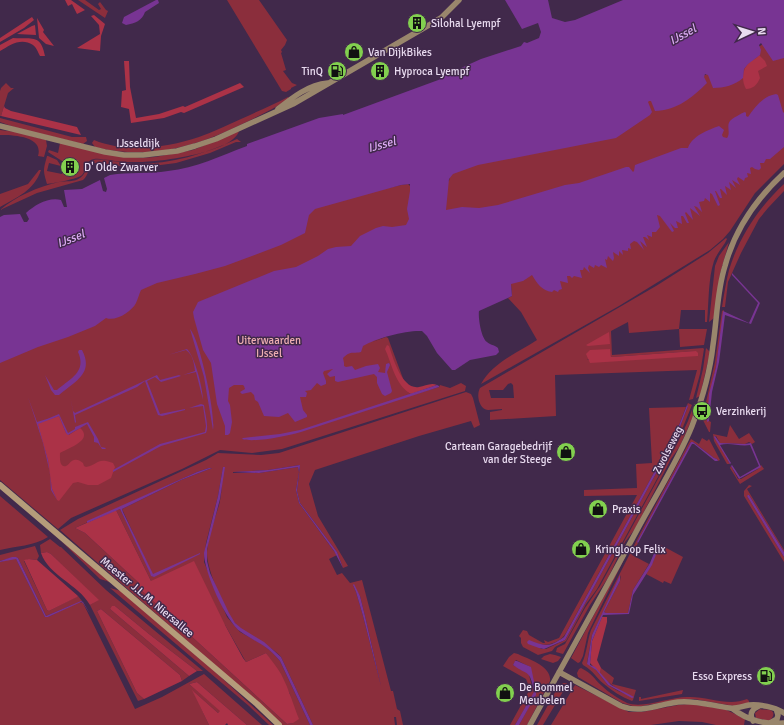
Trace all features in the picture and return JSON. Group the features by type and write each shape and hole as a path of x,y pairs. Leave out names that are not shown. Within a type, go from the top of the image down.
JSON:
{"main road":[{"name":"Meester J.L.M. Niersallee","path":"0,485 257,704 279,725"}],"street":[{"name":"IJsseldijk","path":"0,126 105,152 124,155 143,155 177,151 195,146 309,96 328,83 442,17 459,0"},
{"name":"Zwolseweg","path":"530,725 667,475 692,426 709,369 721,282 727,258 736,235 751,209 784,173"},
{"path":"559,672 621,706 632,710 689,702 733,709 753,721 767,724 784,723"},
{"path":"733,709 750,705 776,709 784,713"},
{"path":"753,721 751,716 752,712 755,708 761,706"},
{"path":"767,724 775,721 777,718 778,715 776,709"}],"green space":[{"path":"78,0 85,0 99,10 101,9 98,4 100,2 108,11 105,18"},
{"path":"227,0 259,0 287,40 281,50 286,70 283,71 292,83 297,85 286,92 282,91"},
{"name":"Uiterwaarden IJssel","path":"784,28 784,164 755,193 723,239 710,250 619,306 481,384 498,364 537,340 521,312 508,298 512,296 511,284 372,342 386,337 388,338 408,392 411,394 409,394 409,396 439,387 440,385 450,388 461,383 466,386 465,391 282,449 252,453 220,450 182,469 71,518 58,529 0,480 0,349 312,206 401,185 408,184 410,186 449,181 450,176 447,174 648,101 705,75 760,46"},
{"path":"6,83 11,88 14,88 8,93 0,116 0,91"},
{"path":"288,97 289,99 265,113 222,133 205,140 169,150 151,152 114,151 95,147 92,143 94,140 119,147 146,148 187,141 210,133"},
{"path":"0,118 72,137 86,137 87,141 83,144 17,128 0,122"},
{"path":"0,130 16,132 46,140 47,146 44,157 38,156 39,149 32,141 19,136 0,135"},
{"path":"239,131 234,139 223,145 209,151 192,155 144,162 122,162 94,159 89,161 82,175 66,181 47,184 44,168 47,156 57,160 61,166 49,163 47,171 62,174 63,170 67,169 71,171 74,167 73,164 68,164 64,167 62,161 48,152 49,150 58,153 60,143 141,158 193,150"},
{"path":"237,139 241,142 236,142 210,153 176,163 130,167 94,163 83,180 37,193 0,210 13,200 35,189 59,182 78,179 84,174 89,164 93,160 149,164 200,154"},
{"path":"39,170 41,170 38,177 24,193 0,207 0,194 28,184"},
{"path":"784,184 784,191 759,219 741,253 728,282 725,307 722,307 729,270 744,234 766,202"},
{"path":"726,238 727,239 715,258 712,268 707,322 705,322 705,310 681,310 679,329 629,333 628,322 611,331 612,355 703,348 700,374 693,399 689,400 697,370 555,375 556,416 490,420 490,412 502,409 488,410 480,404 478,394 480,388 656,286 708,253","holes":["609,349 611,357 697,351 587,360","511,383 513,385 514,398 491,398 489,390 503,390 508,384"]},
{"path":"729,242 720,274 714,318 709,322 715,266 719,256"},
{"path":"724,310 716,367 709,399 709,421 711,422 710,432 702,418 715,362 722,311"},
{"path":"679,329 707,329 704,345 680,347"},
{"path":"706,348 710,352 700,396 696,398 703,369"},
{"path":"466,392 471,394 473,398 480,425 474,428 471,421 419,436 315,470 309,484 318,516 348,566 343,568 337,552 300,503 297,491 300,465 268,470 233,472 259,473 298,467 299,472 296,490 299,503 337,555 329,559 337,575 342,573 350,583 362,580 391,691 393,691 397,709 400,711 403,725 397,725 396,717 394,717 395,725 313,725 281,657 276,652 244,631 234,622 225,608 216,588 207,559 209,539 220,501 223,467 218,496 206,543 204,562 227,617 240,632 262,644 280,661 310,725 282,725 60,530 78,519 206,460 218,453 261,455 279,453","holes":["212,468 181,480 122,509 152,574 154,574 153,577 120,509 116,510 151,581 225,625 246,662 266,653 290,694 293,723 287,724 140,589 139,583 85,533 75,528 197,472","353,585 360,596 381,686 363,616"]},
{"path":"688,403 692,405 676,444 597,589 586,604 566,641 555,647 552,651 538,655 523,647 519,636 523,630 527,631 529,635 543,643 545,643 544,640 548,642 559,638 637,495 584,496 584,490 637,488 636,464 652,463 649,408 686,407 678,428 566,633 561,639 553,643 545,645 537,644 541,649 546,649 565,640 677,435"},
{"path":"693,407 694,414 680,446 671,459 635,529 625,542 608,578 590,605 563,654 556,652 557,648 565,644 585,608 600,586 678,442"},
{"path":"730,425 739,439 749,433 755,442 752,444 749,442 745,444 720,443 715,436 730,464 727,464 714,441 713,434 727,437"},
{"path":"702,438 707,441 709,439 720,460 718,461 691,442 637,542 638,543 632,555 649,564 633,590 628,613 604,612 620,581 621,575 592,635 587,663 596,670 608,685 618,691 633,697 619,690 600,674 601,668 614,678 612,684 636,690 632,701 610,689 582,663 591,630 641,532 691,439 699,444"},
{"path":"761,465 764,469 740,484 730,468 731,466 738,479 741,479 758,469"},
{"path":"749,485 752,486 747,489 784,552 749,495 747,496 784,557 784,562 744,496 744,491"},
{"path":"0,496 48,537 31,544 0,550"},
{"path":"50,539 61,547 106,590 203,671 197,671 115,606 110,609 189,676 182,681 180,675 101,609 97,611 137,693 144,699 138,701 90,605 98,600 51,554 47,552 41,553 40,545"},
{"path":"61,541 110,582 100,579"},
{"path":"659,544 683,557 671,584 664,581 663,583 646,574 653,562"},
{"path":"35,546 39,556 37,560 29,559 24,561 47,610 49,611 78,596 82,601 46,616 18,558 14,557 0,561 0,555"},
{"path":"628,551 588,633 583,656 578,663 571,658"},
{"path":"15,558 45,617 48,617 79,602 83,603 135,709 162,697 204,674 262,725 247,725 197,682 189,684 221,711 218,713 193,691 209,725 0,725 0,562"},
{"path":"110,588 121,591 212,669 273,725 269,725 249,706"},
{"path":"514,653 543,667 550,676 550,681 527,725 519,725 536,694 530,667 516,660 513,665 526,671 529,675 534,693 515,725 510,725 530,689 526,679 503,666 509,657"},
{"path":"550,654 561,657 558,661 553,663 541,659"},
{"path":"581,668 591,674 610,693 627,703 641,705 672,699 695,697 725,702 747,699 749,704 734,706 694,699 683,699 636,707 622,703 578,677 577,673"},
{"path":"563,683 567,683 567,685 543,725 537,725 558,687"},
{"path":"575,685 629,712 642,712 691,704 724,709 745,719 744,725 716,725 702,722 679,721 651,725 551,725"},
{"path":"683,690 682,694 639,701 639,697 641,697 641,699"},
{"path":"760,709 772,711 773,717 769,721 756,718 755,713"}],"shaded area":[{"path":"65,0 71,0 85,10 77,14 72,4 68,6"},
{"path":"94,15 105,24 101,36 100,51 77,48 100,34 99,25 91,16"},
{"path":"32,17 34,20 24,28 0,42 0,38"},
{"path":"37,18 44,30 43,32 54,46 46,44 39,38"},
{"path":"35,25 36,35 17,34 32,26"},
{"path":"13,38 35,39 41,44 45,56 40,56 34,46 24,42 8,46 0,51 0,45"},
{"path":"759,55 765,61 767,66 758,71 760,78 756,85 746,89 743,82 744,71 748,64"},
{"path":"124,61 129,61 130,87 136,118 159,114 183,106 185,107 240,83 244,87 184,113 181,112 164,118 131,123 129,109 121,107 122,91 126,90"},
{"path":"4,106 11,111 77,127 81,135 1,116"},
{"path":"609,332 610,344 586,345"},
{"path":"387,345 389,346 399,372 408,384 413,387 430,384 437,385 411,394 406,390 401,385 395,374 385,349"},
{"path":"610,349 611,357 696,351 698,356 590,363 586,354 590,350"},
{"path":"59,416 66,433 69,435 80,428 84,436 82,440 74,446 60,453 60,462 62,465 66,466 73,461 79,460 86,467 100,461 107,461 113,463 115,467 111,478 98,485 88,485 78,482 73,483 59,501 57,500 52,489 48,460 38,423"},
{"path":"116,510 151,581 194,561 243,658 246,662 266,653 284,680 299,719 293,723 287,724 140,589 139,583 85,533 75,528"},
{"path":"47,552 51,554 99,600 90,605 78,591 50,568 41,553"},
{"path":"24,560 37,560 78,596 49,611 47,610"},
{"path":"112,606 115,606 197,671 189,676 110,609"},
{"path":"101,609 180,675 182,681 144,699 137,693 97,611"},
{"path":"602,617 607,617 607,622 597,660 601,668 600,674 590,663 592,641"},
{"path":"197,682 247,725 228,725 227,723 225,725 209,725 192,690 218,713 220,711 189,684"}],"water":[{"path":"158,0 159,3 145,12 142,18 138,21 126,25 122,23 124,17"},
{"name":"IJssel","path":"505,0 548,0 552,18 565,22 575,20 623,0 784,0 784,58 773,61 761,43 759,45 761,50 760,55 748,64 744,69 743,78 736,83 729,86 713,88 708,75 705,74 704,77 707,83 690,98 677,106 670,109 655,111 651,101 649,101 648,102 652,112 650,115 616,138 478,165 453,174 449,179 446,210 462,207 479,208 498,205 565,185 579,183 626,167 629,167 633,172 635,165 681,148 688,148 697,137 719,126 724,130 722,135 723,137 727,138 729,134 728,125 730,121 745,112 746,116 748,117 763,100 776,94 778,95 784,113 784,147 770,159 766,159 764,163 760,163 761,168 759,170 752,167 750,168 751,174 747,173 748,177 745,178 744,181 738,177 737,179 740,185 732,180 736,188 729,182 731,190 725,186 727,195 720,189 722,198 720,198 715,191 720,205 718,206 710,193 710,202 705,198 704,201 699,202 702,212 694,206 700,216 690,208 693,220 686,212 685,213 689,223 687,223 683,216 681,216 682,224 676,221 678,228 675,228 670,223 674,231 672,232 660,216 657,215 660,227 656,232 652,232 652,237 647,235 649,240 643,237 647,247 640,241 644,250 637,242 634,241 630,244 631,249 628,248 628,251 622,250 623,255 619,251 619,256 613,252 613,261 608,256 607,260 605,259 607,268 601,265 599,267 595,265 594,268 589,265 588,268 590,273 584,267 583,270 580,270 582,278 574,276 572,278 567,276 568,283 560,281 562,289 558,292 554,290 552,292 548,291 543,288 538,284 532,275 523,281 511,284 512,296 479,311 483,336 488,343 498,348 499,352 496,355 470,360 455,370 452,370 437,353 427,336 422,331 400,333 383,337 363,346 361,352 350,353 343,358 344,366 352,366 355,370 378,364 380,368 378,372 385,373 386,364 389,363 390,365 387,372 392,391 391,393 385,396 382,394 377,383 377,377 374,374 338,382 335,381 335,376 330,377 327,374 333,369 324,371 323,373 326,384 321,386 317,383 311,390 305,391 307,393 306,397 300,397 303,410 307,417 295,422 288,413 279,417 264,416 258,402 255,400 254,395 251,392 242,394 240,392 245,389 244,386 234,385 229,388 228,401 230,405 232,422 230,433 225,435 225,426 217,404 211,363 203,350 193,312 198,302 274,271 296,267 328,249 351,246 360,236 376,228 383,226 392,227 406,225 409,219 407,209 410,184 401,185 315,209 309,215 305,233 281,245 225,266 157,283 141,290 134,306 123,315 110,319 106,318 95,326 0,363 0,217 4,215 20,214 24,222 27,222 29,219 26,213 42,202 56,199 61,200 64,207 67,207 64,190 82,189 100,180 103,191 106,192 107,189 104,178 110,175 161,172 188,167 218,158 247,146 247,144 319,118 343,115 441,79 441,77 481,59 521,46 524,42 527,43 539,38 541,32 538,23 522,29"},
{"path":"732,273 760,303 751,324 725,315 719,362 712,392 709,421 707,422 709,394 716,367 723,311 749,323 758,303 732,275"},
{"path":"190,329 198,347 210,394 213,430 204,377"},
{"path":"187,349 192,357 186,350 168,355"},
{"path":"79,350 82,350 85,358 86,365 84,371 77,381 59,395 55,395 51,390 45,375 54,390 57,390 72,378 79,370"},
{"path":"192,357 193,359 198,373 203,400 196,372 183,375 195,371"},
{"path":"157,375 160,380 179,375 181,376 161,382 155,377 147,381 160,414 185,410 162,416 158,415 145,381 137,387 75,415 75,423 70,395 73,411 75,413"},
{"path":"437,385 439,387 301,432 262,440 242,439 300,430"},
{"path":"28,397 37,422 59,414 68,433 75,429 75,427 88,422 101,447 106,448 102,449 98,443 94,442 94,437 87,424 68,435 59,416 38,424 48,460 49,471 43,443"},
{"path":"201,404 204,405 207,423 206,433 161,446 113,472 113,470 160,444 205,432 206,426 203,406 189,408"},
{"path":"687,405 688,406 677,435 565,640 544,649 528,644 527,642 529,640 546,645 554,643 564,637 678,428"},
{"path":"715,436 720,443 751,443 761,467 739,479 731,466 732,465 740,477 759,466 750,445 720,445 731,463 730,464 714,437"},
{"path":"691,442 718,461 715,461 692,444 638,543 637,542"},
{"path":"300,465 297,491 300,503 337,552 343,568 334,551 299,503 296,490 299,472 298,467 259,473 233,472 268,470"},
{"path":"223,467 225,467 220,499 207,549 207,561 210,573 235,623 264,642 281,657 313,725 310,725 280,661 266,647 235,627 223,608 212,584 204,553 218,496"},
{"path":"212,468 181,480 122,509 153,574 200,553 154,577 151,576 120,509 87,523 87,521 197,472"},
{"path":"50,476 52,489 57,500 51,490"},
{"path":"748,495 784,552 784,557 747,496"},
{"path":"657,546 659,547 652,565 633,595 629,614 603,615 592,641 590,665 595,667 611,685 634,697 632,698 608,685 596,670 587,664 592,635 620,575 620,581 604,612 606,613 628,613 633,590 650,563"},
{"path":"12,557 18,558 46,616 81,601 90,614 81,602 45,617 16,559 0,562"},
{"path":"354,584 360,596 381,686 363,616 353,585"},
{"path":"515,661 531,667 536,691 536,695 519,725 515,725 534,692 530,676 513,665"}],"place":[{"name":"Silohal Lyempf","path":"417,23"},
{"name":"Van DijkBikes","path":"354,52"},
{"name":"TinQ","path":"337,71"},
{"name":"Hyproca Lyempf","path":"380,71"},
{"name":"D' Olde Zwarver","path":"70,167"},
{"name":"Verzinkerij","path":"702,411"},
{"name":"Carteam Garagebedrijf van der Steege","path":"566,452"},
{"name":"Praxis","path":"598,509"},
{"name":"Kringloop Felix","path":"581,549"},
{"name":"Esso Express","path":"766,676"},
{"name":"De Bommel Meubelen","path":"505,693"}]}
